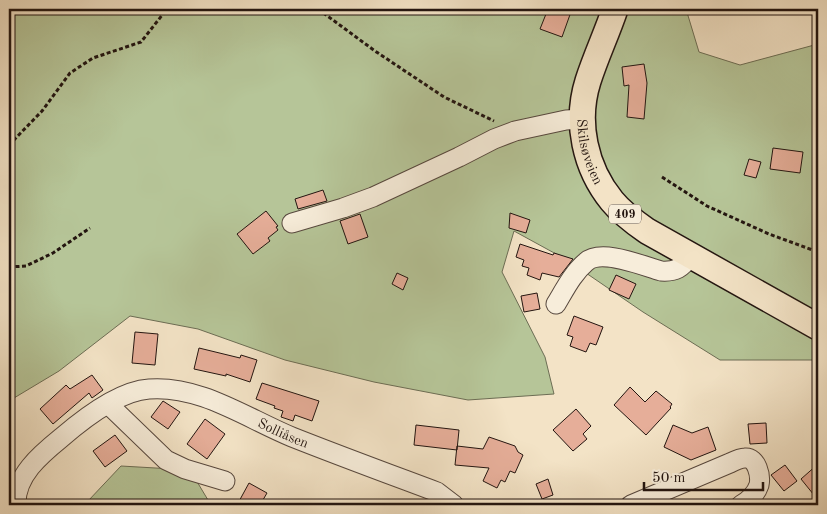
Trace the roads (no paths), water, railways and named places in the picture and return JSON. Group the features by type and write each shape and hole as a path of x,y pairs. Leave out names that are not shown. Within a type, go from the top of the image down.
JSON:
{"main road":[{"name":"Skilsøveien","path":"615,9 588,82 583,106 582,119 585,148 596,178 612,201 646,231 818,327"}],"street":[{"path":"292,223 373,197 494,139 515,131 566,120 582,119"},
{"path":"556,304 570,280 587,260 607,256 661,271 669,271 682,267 690,256"},
{"name":"Solliåsen","path":"16,505 16,496 20,483 28,470 48,448 108,404 132,392 149,389 176,390 212,400 291,436 437,492 454,505"},
{"path":"108,404 166,460 185,469 225,481"},
{"path":"631,505 730,462 746,458 752,459 756,464 759,485 753,495 740,505"}]}
